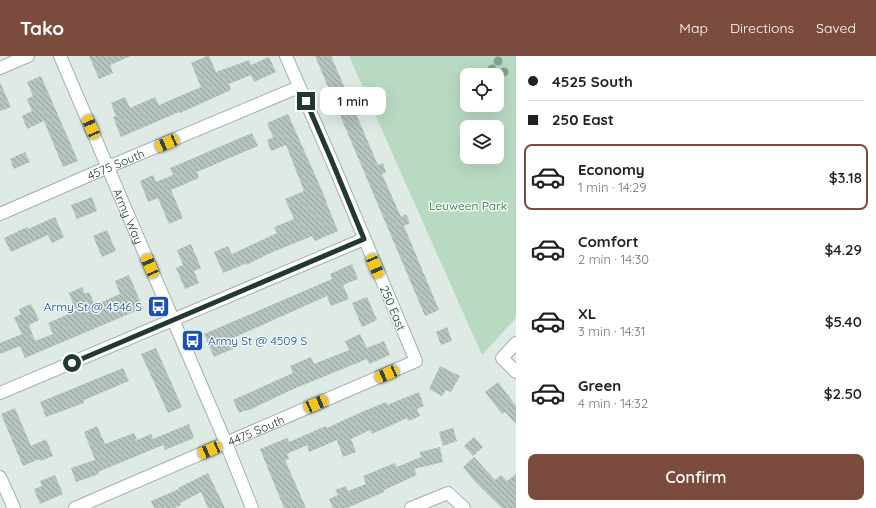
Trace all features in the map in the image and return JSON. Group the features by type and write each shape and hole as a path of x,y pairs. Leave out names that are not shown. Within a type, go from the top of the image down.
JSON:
{"street":[{"path":"0,68 28,56"},
{"name":"Army Way","path":"60,56 226,443 252,508"},
{"name":"250 East","path":"286,56 416,361"},
{"name":"4575 South","path":"0,214 299,87"},
{"path":"0,393 364,239"},
{"path":"516,343 502,358 516,372"},
{"name":"4475 South","path":"75,508 416,361"},
{"path":"0,477 14,508"},
{"path":"411,508 448,493 464,508"}],"green space":[{"name":"Leuween Park","path":"349,56 516,56 516,318 482,355"}],"building":[{"path":"89,56 131,56 110,65 113,73 99,79"},
{"path":"209,56 216,72 249,60 251,65 269,57 276,72 254,82 251,75 229,84 231,90 121,137 113,117 116,116 111,103 125,97 130,108 155,97 159,105 201,87 191,63"},
{"path":"315,56 331,56 378,165 383,163 386,172 382,174 401,217 406,214 410,223 404,226 439,310 425,316"},
{"path":"41,76 78,161 63,167 44,121 27,129 22,116 32,111 27,99 33,96 27,82"},
{"path":"0,82 11,107 0,111"},
{"path":"288,114 327,202 338,231 315,241 312,236 268,254 246,265 245,264 223,273 214,252 228,246 232,254 277,233 274,227 294,219 285,199 304,191 286,145 271,151 267,140 273,137 267,123"},
{"path":"252,133 258,146 197,172 199,178 171,190 183,218 169,224 158,198 148,202 140,181 153,175 156,182 173,175 170,168"},
{"path":"25,152 30,162 14,169 10,159"},
{"path":"92,197 97,211 77,219 71,205"},
{"path":"55,217 64,237 52,243 48,235 11,252 4,238 27,227 28,229"},
{"path":"107,230 116,251 102,257 93,236"},
{"path":"191,244 201,268 194,271 199,283 185,289 176,268 183,265 177,250"},
{"path":"352,264 358,279 343,285 349,299 331,306 327,296 231,339 235,348 214,357 204,334 332,279 330,274"},
{"path":"129,275 143,308 25,358 20,346 0,354 0,343 22,334 14,318 21,314 19,309 31,304 39,320 29,325 35,341 53,334 48,323 76,311 69,293 82,287 85,294 89,292 95,305 120,294 115,281"},
{"path":"367,297 377,320 362,327 352,303"},
{"path":"447,327 452,341 441,345 436,332"},
{"path":"360,334 367,348 384,341 390,355 369,364 367,359 291,390 247,411 246,410 239,413 233,400 293,373 290,366 311,357 314,364 349,350 345,341"},
{"path":"156,348 182,407 168,413 141,354"},
{"path":"440,366 460,376 451,392 446,390 442,396 429,389"},
{"path":"123,368 129,381 84,400 84,403 46,417 40,402"},
{"path":"498,382 516,406 516,424 505,412 502,414 485,392"},
{"path":"419,392 424,406 417,409 420,416 408,421 407,418 372,434 370,430 351,439 356,452 343,457 337,440 309,452 307,445 287,454 289,459 285,460 306,508 284,508 260,449 287,438 289,442 326,426 327,428 386,402 387,405"},
{"path":"15,408 31,446 46,439 53,456 40,461 39,459 23,466 1,414"},
{"path":"189,424 194,438 165,450 163,445 98,472 99,474 76,482 71,468 95,460 84,432 97,426 105,444 134,433 137,440 151,434 153,439"},
{"path":"453,428 457,441 443,446 439,432"},
{"path":"474,437 483,447 473,456 464,446"},
{"path":"440,447 443,462 414,469 417,475 384,490 384,492 347,508 333,508 329,499 338,495 335,490 346,486 348,491 366,484 363,476 395,463 397,467 421,457 420,452"},
{"path":"474,457 495,480 501,475 507,481 516,474 516,508 502,508 476,483 463,467"},
{"path":"208,473 225,508 208,508 201,492 180,503 181,505 174,508 154,508 151,501 179,489 178,488"},
{"path":"55,475 63,494 40,504 34,489 42,486 40,481"}],"place":[{"name":"Army St @ 4546 S","path":"158,306"},
{"name":"Army St @ 4509 S","path":"193,340"}],"route":[{"path":"72,363 364,239 306,101"}]}
